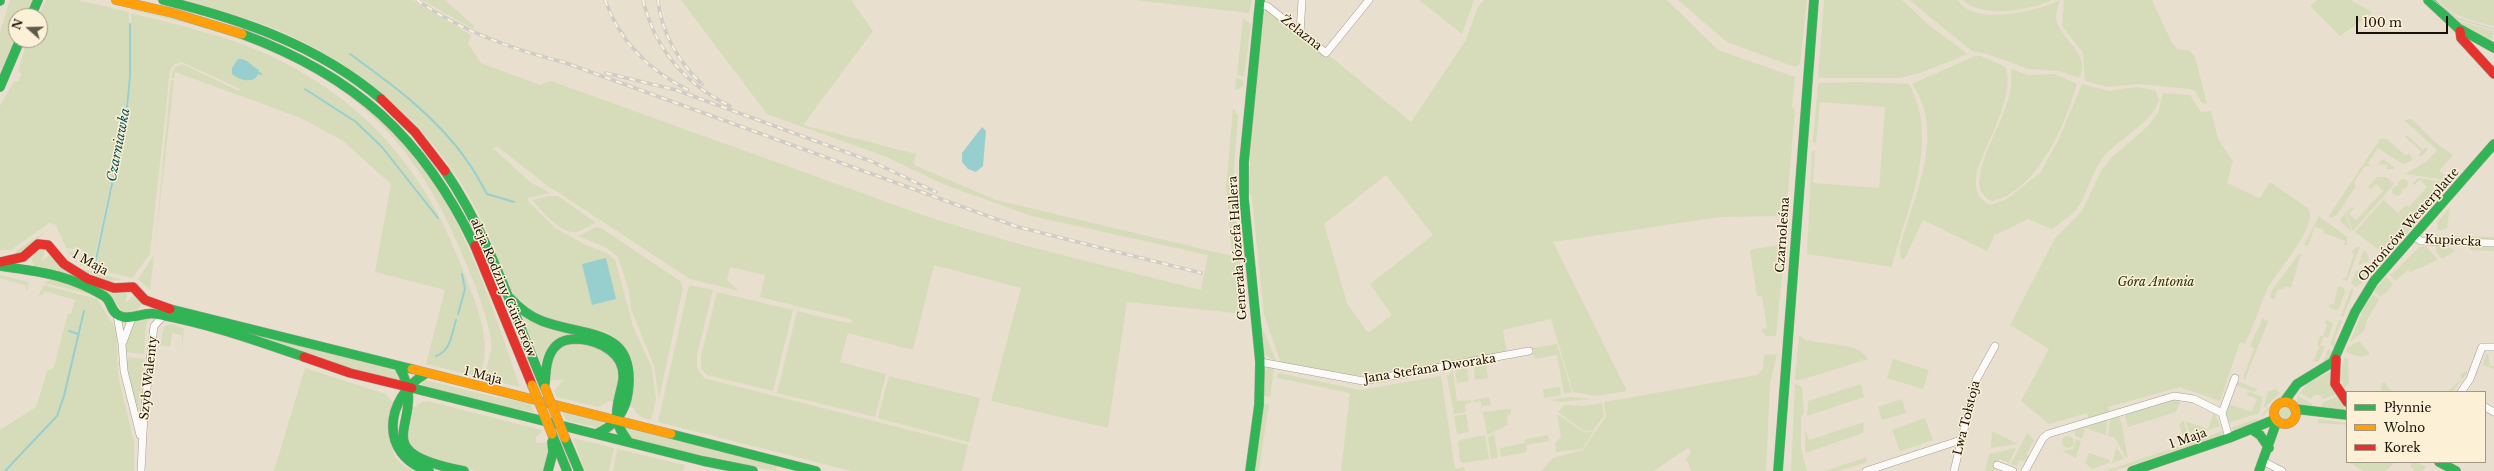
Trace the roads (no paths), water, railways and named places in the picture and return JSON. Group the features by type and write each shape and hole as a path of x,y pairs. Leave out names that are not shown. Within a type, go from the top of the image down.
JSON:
{"street":[{"name":"aleja Rodziny Gürtlerów","path":"116,0 206,23 268,42 322,69 356,92 379,111 412,144 434,173 464,225 567,471"},
{"name":"aleja Rodziny Gürtlerów","path":"163,0 210,12 289,40 326,59 379,98 425,144 450,179 473,218 579,471"},
{"path":"1300,33 1302,0"},
{"name":"Żelazna","path":"1259,3 1267,6 1326,53 1369,0"},
{"name":"Czarnoleśna","path":"1778,471 1814,0"},
{"path":"2428,0 2440,16 2460,31 2494,48"},
{"name":"Generała Józefa Hallera","path":"1250,471 1259,405 1260,362 1244,199 1244,162 1259,3"},
{"path":"2460,31 2461,38 2494,74"},
{"path":"0,86 17,48"},
{"name":"Obrońców Westerplatte","path":"2292,408 2306,380 2329,366 2336,358 2366,294 2412,236 2494,144"},
{"name":"Kupiecka","path":"2412,236 2421,241 2494,243"},
{"name":"1 Maja","path":"0,262 20,258 38,244 48,244 56,249 62,262 69,267 108,286 132,287 145,300 173,310 816,471"},
{"path":"29,251 29,263 33,270"},
{"name":"1 Maja","path":"0,266 33,270 42,274 64,276 97,291 108,299 117,315"},
{"path":"504,290 517,306 543,321 600,335 616,344 627,357 630,366 631,379 616,421 612,428 596,434"},
{"path":"136,317 145,300"},
{"path":"117,315 136,317 145,314 164,315 233,332 333,368 628,442 753,471"},
{"name":"Szyb Walenty","path":"117,315 122,344 124,372 142,445"},
{"name":"Szyb Walenty","path":"141,471 142,445 154,326 164,315"},
{"name":"Szyb Walenty","path":"122,344 128,326 136,317"},
{"path":"545,388 545,364 550,351 555,346 567,340 584,340 608,348 619,359 623,375 620,408 635,426"},
{"name":"Lwa Tołstoja","path":"1954,471 1976,380 1995,346"},
{"path":"2462,391 2470,379 2482,347 2494,346"},
{"name":"Jana Stefana Dworaka","path":"1260,362 1363,381 1529,351"},
{"path":"2336,358 2336,384 2346,400"},
{"path":"399,367 405,375 407,387 394,427 397,448 408,462 429,471"},
{"path":"407,387 415,378 425,374"},
{"path":"2229,438 2222,413 2235,378"},
{"path":"389,382 404,400 401,431 408,450 418,459 464,471"},
{"path":"404,400 426,391"},
{"path":"2025,471 2043,438 2048,434 2174,396 2194,400 2222,413"},
{"path":"2259,471 2269,448 2277,419 2278,404 2346,421"},
{"path":"599,417 620,408"},
{"path":"2292,408 2346,415"},
{"path":"2277,419 2291,422 2292,408"},
{"name":"1 Maja","path":"2132,471 2229,438 2277,419"},
{"path":"616,421 618,431 628,442"},
{"path":"2251,429 2260,435 2269,448"},
{"path":"548,471 553,452 552,434"},
{"path":"1866,471 1961,440"},
{"path":"2263,461 2282,471"},
{"path":"2441,463 2456,471"},
{"path":"1998,465 2013,471"}],"water":[{"path":"238,59 247,61 259,70 258,75 252,80 244,80 232,74 232,68"},
{"path":"982,127 986,131 983,166 976,172 968,169 962,162 962,153"},
{"path":"606,258 616,299 592,305 582,264"}],"waterway":[{"name":"Czarniawka","path":"95,264 126,118 130,76 130,24"},
{"path":"350,54 414,103 443,131 468,162 487,194 514,202"},
{"path":"305,89 356,122 382,147 438,218"},
{"path":"458,314 465,289 462,274"},
{"name":"Czarniawka","path":"5,471 57,416 64,396 84,311"},
{"path":"436,356 441,354 448,346 456,320"},
{"path":"69,331 78,334"}],"tram line":[{"path":"2433,0 2459,19 2494,29"}],"railway":[{"path":"417,0 451,21 487,38 524,51 563,62 1018,227 1201,273"},
{"path":"605,0 619,29 627,42 637,53 660,73 688,90"},
{"path":"643,0 648,18 655,34 674,63 699,87 730,106"},
{"path":"658,0 663,24 672,46 686,67 702,84"},
{"path":"606,73 676,90 873,162 936,192"}],"park label":[{"name":"Góra Antonia","path":"2156,283"}]}
